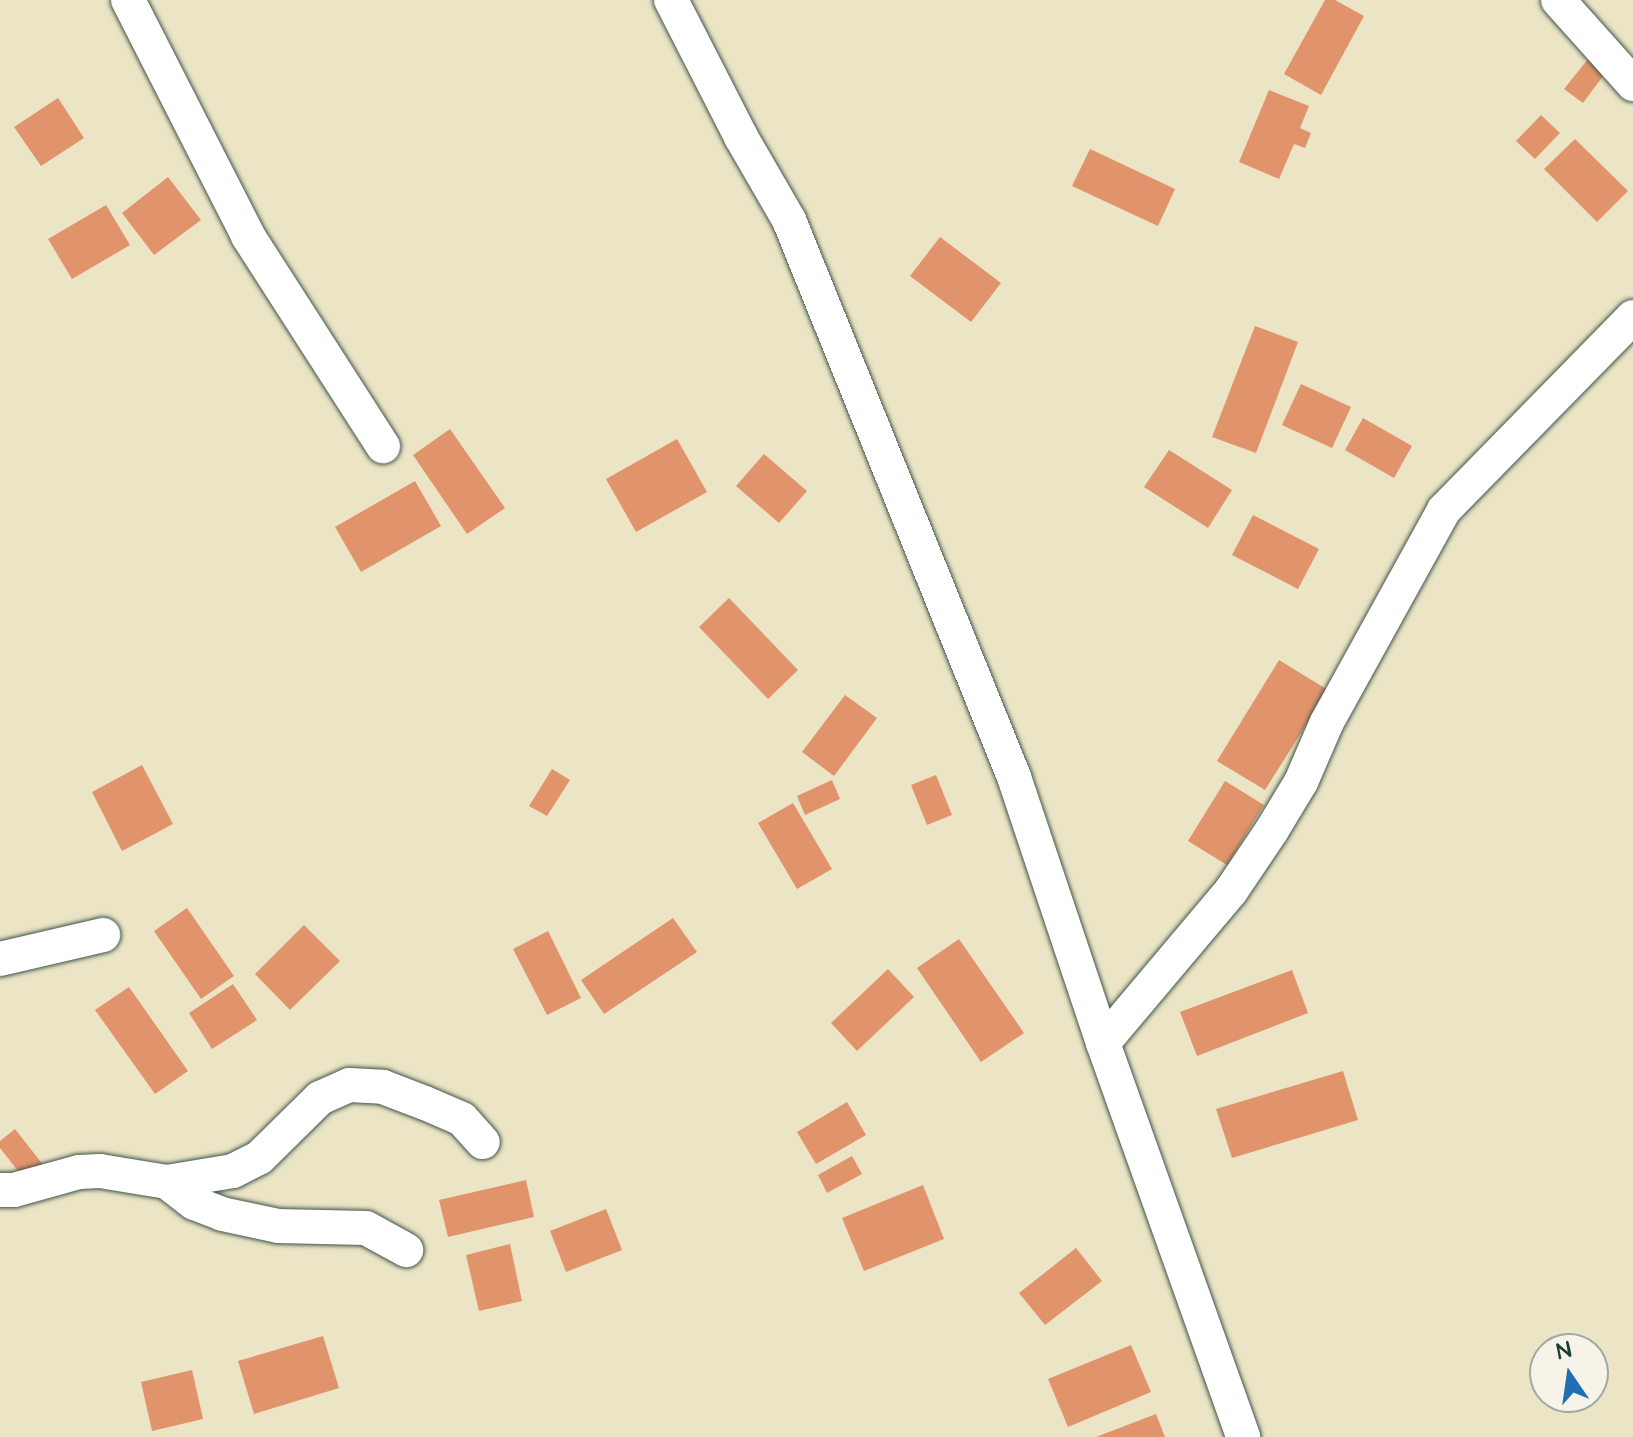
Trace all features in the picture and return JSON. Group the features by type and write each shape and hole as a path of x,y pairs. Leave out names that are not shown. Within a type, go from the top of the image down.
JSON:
{"street":[{"path":"128,0 248,236 383,446"},
{"path":"671,0 741,137 789,220 1014,777 1103,1043 1243,1437"},
{"path":"1558,0 1633,84"},
{"path":"1103,1043 1231,891 1272,830 1301,782 1327,722 1444,510 1633,317"},
{"path":"0,959 103,935"},
{"path":"0,1190 100,1171 167,1182 233,1171 259,1158 320,1098 349,1085 383,1087 425,1103 462,1119 483,1142"},
{"path":"167,1182 194,1203 222,1214 278,1226 366,1228 406,1250"}],"building":[{"path":"1325,0 1335,0 1364,16 1321,95 1284,74"},
{"path":"1588,59 1606,72 1583,103 1564,89"},
{"path":"1269,90 1309,106 1300,128 1311,133 1305,148 1294,144 1279,179 1239,162"},
{"path":"58,98 84,138 41,166 14,127"},
{"path":"1541,115 1560,133 1535,159 1516,141"},
{"path":"1575,139 1628,191 1597,222 1544,169"},
{"path":"1090,149 1175,189 1158,226 1072,186"},
{"path":"168,177 201,220 154,255 122,213"},
{"path":"106,205 130,245 72,279 48,239"},
{"path":"940,237 1001,283 971,322 910,276"},
{"path":"1255,326 1298,342 1256,453 1212,437"},
{"path":"1301,384 1351,407 1332,448 1282,425"},
{"path":"1363,418 1412,446 1394,478 1345,450"},
{"path":"450,429 505,508 467,534 413,455"},
{"path":"677,439 707,492 636,532 606,479"},
{"path":"1169,450 1232,490 1208,528 1144,487"},
{"path":"764,454 807,491 779,523 736,486"},
{"path":"415,481 441,526 361,572 335,527"},
{"path":"1253,515 1319,549 1298,589 1232,555"},
{"path":"729,598 798,670 768,699 699,627"},
{"path":"1279,660 1328,690 1265,790 1217,761"},
{"path":"845,695 877,718 834,776 802,752"},
{"path":"142,765 173,824 122,851 92,792"},
{"path":"552,769 570,780 547,816 529,806"},
{"path":"936,775 952,815 927,825 911,785"},
{"path":"832,780 840,799 805,815 797,796"},
{"path":"1225,781 1264,805 1227,865 1188,841"},
{"path":"793,803 832,869 797,889 758,823"},
{"path":"187,908 234,976 201,999 154,931"},
{"path":"673,918 697,952 604,1014 581,980"},
{"path":"304,925 340,961 290,1010 255,974"},
{"path":"548,931 581,998 547,1015 513,949"},
{"path":"959,939 1024,1033 981,1062 917,968"},
{"path":"888,969 914,997 857,1051 831,1023"},
{"path":"1292,970 1308,1013 1197,1056 1180,1012"},
{"path":"233,984 257,1020 212,1049 189,1013"},
{"path":"129,987 188,1071 155,1094 95,1010"},
{"path":"1343,1071 1358,1120 1232,1158 1216,1109"},
{"path":"847,1102 866,1135 816,1164 797,1132"},
{"path":"15,1129 44,1166 26,1181 0,1148 0,1141"},
{"path":"852,1156 862,1174 827,1193 818,1175"},
{"path":"526,1180 534,1217 448,1237 439,1200"},
{"path":"923,1185 944,1239 864,1271 842,1218"},
{"path":"606,1209 622,1250 566,1272 550,1231"},
{"path":"510,1244 522,1301 479,1311 466,1255"},
{"path":"1076,1248 1102,1281 1045,1325 1019,1293"},
{"path":"323,1336 339,1388 254,1414 238,1361"},
{"path":"1131,1345 1151,1392 1068,1427 1048,1379"},
{"path":"192,1370 203,1419 152,1431 141,1382"},
{"path":"1156,1414 1165,1437 1096,1437"}]}
